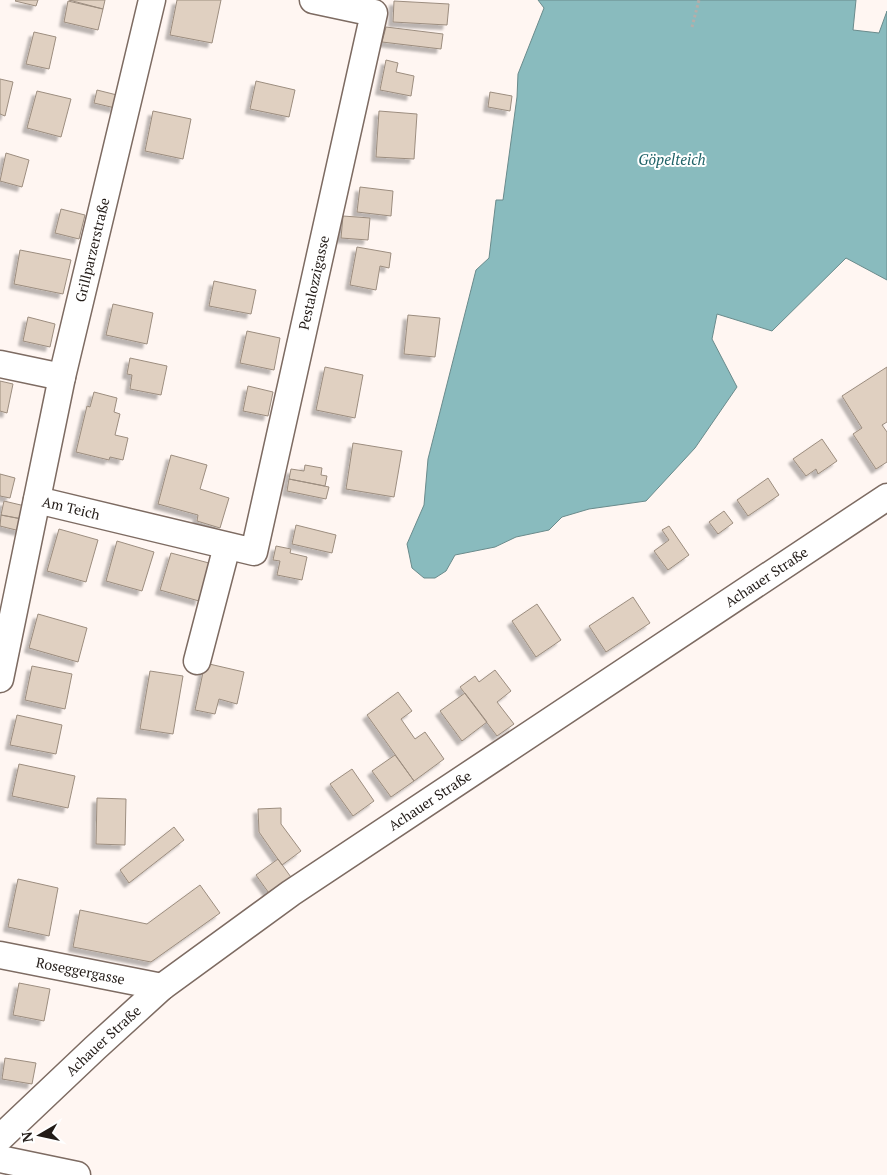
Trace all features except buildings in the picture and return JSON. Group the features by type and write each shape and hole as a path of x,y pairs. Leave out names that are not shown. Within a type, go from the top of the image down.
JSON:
{"street":[{"name":"Grillparzerstraße","path":"37,500 62,377 152,0"},
{"name":"Pestalozzigasse","path":"254,552 374,13 313,0"},
{"path":"0,364 62,377"},
{"name":"Achauer Straße","path":"0,1138 162,987 291,893 887,497"},
{"name":"Am Teich","path":"0,678 37,500 254,552"},
{"path":"198,661 227,546"},
{"name":"Roseggergasse","path":"0,956 162,987"},
{"path":"0,1159 40,1171 77,1175"}],"path":[{"path":"692,27 699,0"}],"water":[{"name":"Göpelteich","path":"538,0 856,0 853,30 879,33 887,11 887,280 846,258 772,331 717,314 712,339 737,387 695,448 646,501 589,509 562,517 549,530 516,537 495,547 455,555 446,571 435,578 424,578 412,568 407,544 424,505 428,459 476,270 489,258 496,200 503,200 517,97 518,74 544,8"}]}
